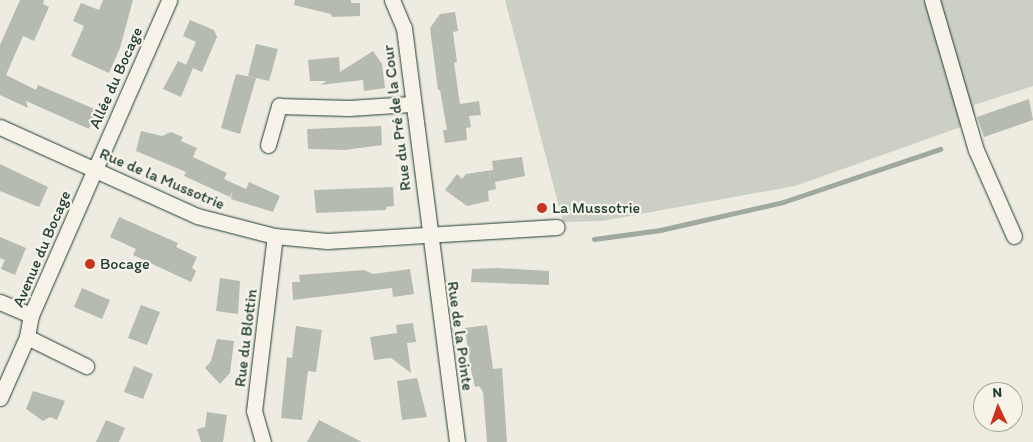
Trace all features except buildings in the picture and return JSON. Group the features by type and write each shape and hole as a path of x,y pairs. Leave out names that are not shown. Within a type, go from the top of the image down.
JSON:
{"street":[{"name":"Allée du Bocage","path":"94,170 169,0"},
{"name":"Rue du Pré de la Cour","path":"392,0 404,28 411,104 429,235"},
{"path":"932,0 976,150 1014,236"},
{"path":"268,145 279,106 349,108 411,104"},
{"name":"Rue de la Mussotrie","path":"0,127 197,216 275,236 327,241 557,227"},
{"name":"Avenue du Bocage","path":"0,398 27,337 31,316 94,170"},
{"name":"Rue de la Pointe","path":"429,235 457,442"},
{"name":"Rue du Blottin","path":"263,442 254,411 275,236"},
{"path":"0,302 31,316"},
{"path":"27,337 86,366"}],"shaded area":[{"path":"505,0 1033,0 1033,86 974,105 975,122 795,186 602,221 563,222"}],"waterway":[{"path":"594,239 660,230 783,202 940,149"}],"place":[{"name":"La Mussotrie","path":"542,208"},
{"name":"Bocage","path":"90,264"}]}
